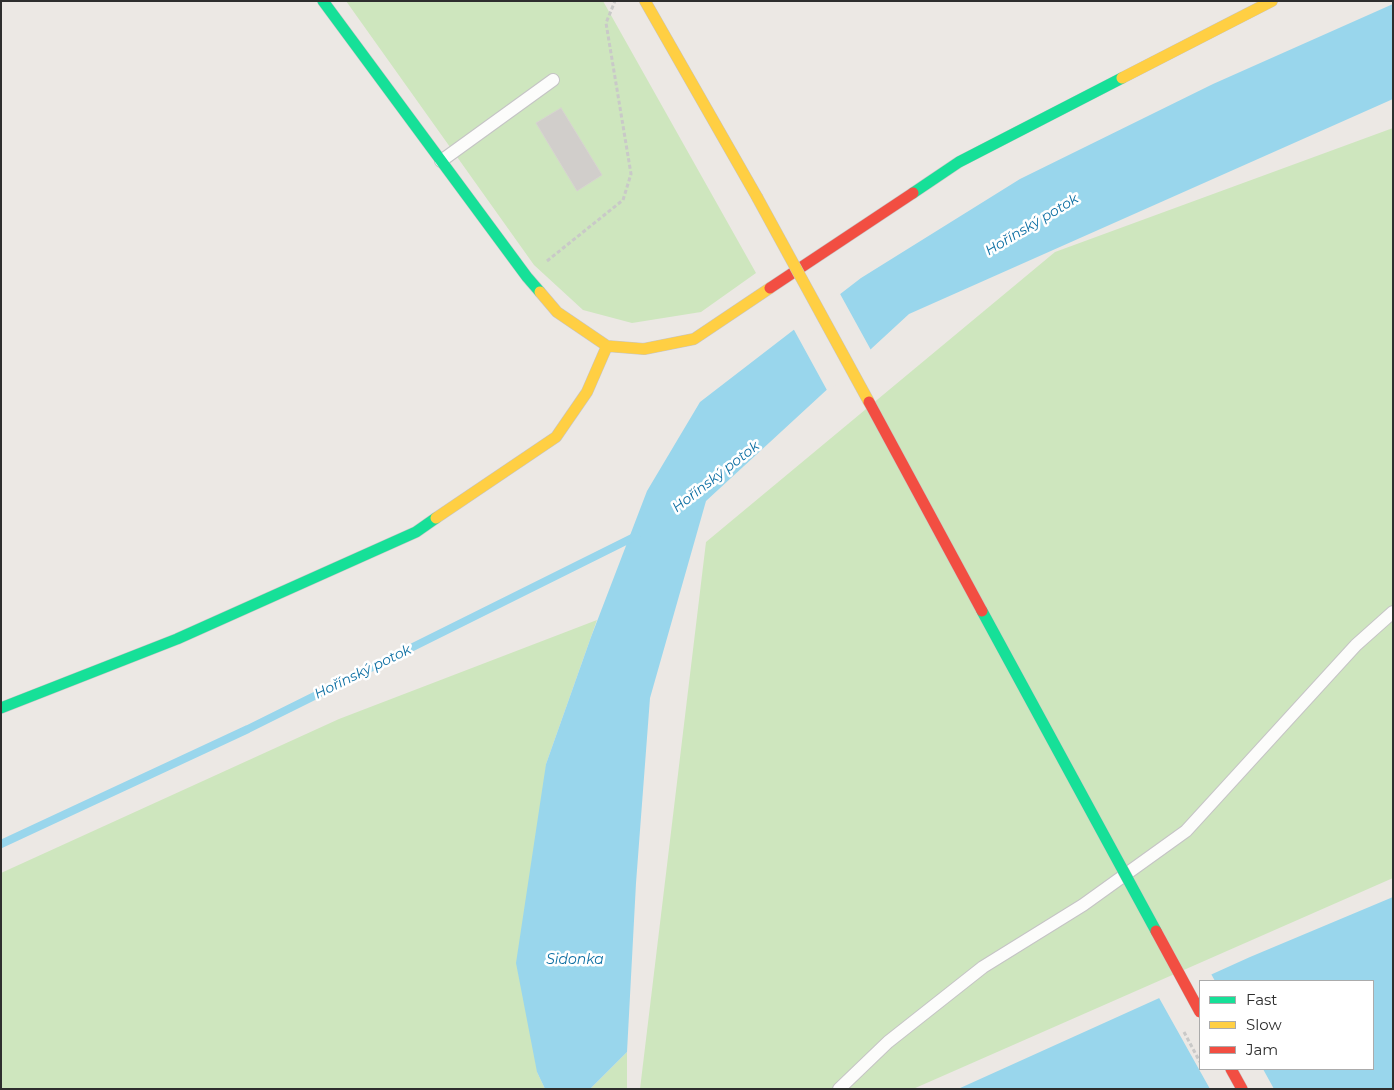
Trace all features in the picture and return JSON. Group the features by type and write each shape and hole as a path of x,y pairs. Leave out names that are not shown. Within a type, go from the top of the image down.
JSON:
{"street":[{"path":"323,1 527,277 557,312 607,346 644,350 694,339 960,162 1272,1"},
{"path":"645,1 757,196 1199,1010"},
{"path":"1,708 177,639 416,532 556,437 587,392 607,346"},
{"path":"1232,1070 1242,1089"}],"lane":[{"path":"441,161 553,80"},
{"path":"839,1089 888,1042 983,967 1083,905 1186,831 1356,645 1393,612"}],"path":[{"path":"527,277 623,200 631,174 606,23 615,1"}],"green space":[{"path":"346,1 603,1 756,273 701,312 632,323 583,310 534,265"},
{"path":"1393,128 1393,878 913,1089 640,1089 706,542 1055,252"},
{"path":"597,620 546,764 537,1072 545,1089 1,1089 1,873 339,719"},
{"path":"627,1052 627,1089 590,1089"}],"water":[{"name":"Sidonka","path":"1393,4 1393,99 909,314 706,501 650,698 636,883 627,1052 590,1089 545,1089 537,1072 516,963 546,764 591,637 647,491 700,402 861,278 1020,179 1213,84"},
{"path":"1393,897 1393,1089 958,1089 1199,980 1199,1070 1374,1070 1374,980 1199,980"}],"pier":[{"path":"839,292 872,352 828,392 793,328"},
{"path":"1210,972 1214,980 1199,980 1199,1069 1158,996"},
{"path":"1199,1070 1264,1070 1274,1089 1210,1089"}],"building":[{"path":"561,108 602,175 577,191 536,123"}],"waterway":[{"name":"Hořínský potok","path":"1,844 248,729 636,536"}],"traffic: fast":[{"path":"323,1 540,292"},
{"path":"913,193 959,162 1122,78"},
{"path":"1,708 177,639 416,532 436,518"},
{"path":"982,611 1156,931"}],"traffic: slow":[{"path":"645,1 757,197"},
{"path":"1122,78 1272,1"},
{"path":"757,197 869,402"},
{"path":"540,292 557,312 607,346 644,349 694,339 770,288"},
{"path":"436,518 556,437 587,392 607,346"}],"traffic: jam":[{"path":"770,288 913,193"},
{"path":"869,402 982,611"},
{"path":"1156,931 1199,1010"},
{"path":"1232,1070 1242,1089"}]}
